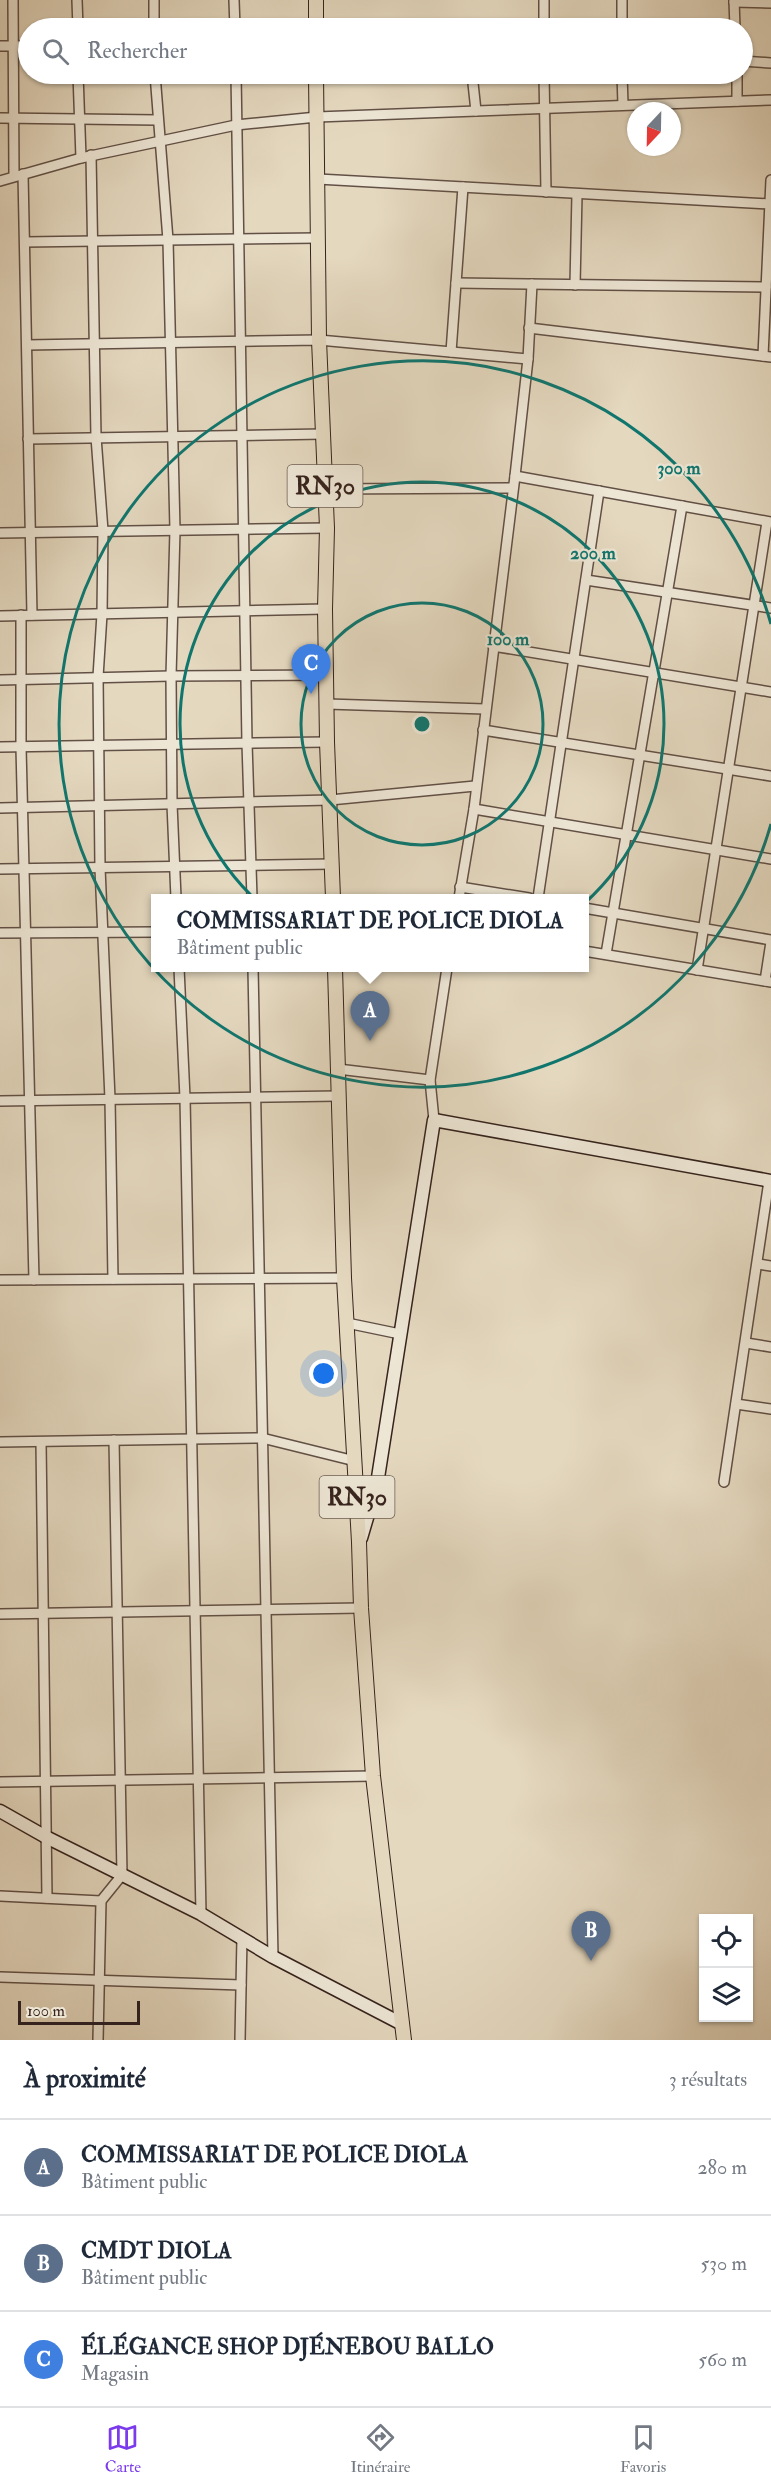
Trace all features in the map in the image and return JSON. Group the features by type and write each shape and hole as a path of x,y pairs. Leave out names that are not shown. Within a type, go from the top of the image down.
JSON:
{"main road":[{"path":"316,0 316,18"},
{"name":"RN30","path":"316,84 319,340 327,528 325,609 327,742 333,894"},
{"name":"RN30","path":"335,972 344,1278 360,1542 361,1608 373,1776 404,2040"}],"street":[{"path":"13,0 13,119 24,242 32,615"},
{"path":"77,0 78,18"},
{"path":"154,0 154,18"},
{"path":"234,0 235,18"},
{"path":"544,0 544,18"},
{"path":"622,0 622,18"},
{"path":"735,18 734,1 771,3"},
{"path":"0,46 18,46"},
{"path":"753,62 771,63"},
{"path":"78,84 81,158"},
{"path":"155,84 168,240 175,530 171,744 176,894"},
{"path":"236,84 247,743 252,894"},
{"path":"473,84 476,111"},
{"path":"545,84 546,192"},
{"path":"622,84 622,105"},
{"path":"737,84 737,101"},
{"path":"0,181 91,155 236,125 317,117 771,100"},
{"path":"0,118 157,120"},
{"path":"91,155 96,438 103,531 102,614 98,677 100,868 110,1099 113,1280"},
{"path":"318,179 770,204"},
{"path":"529,328 767,356 766,287 771,180"},
{"path":"451,352 463,187"},
{"path":"575,285 577,194"},
{"path":"24,242 318,238"},
{"path":"456,283 766,287"},
{"path":"459,894 474,809 475,786 515,476 528,359 532,284"},
{"path":"27,345 319,340 528,359"},
{"path":"28,438 323,434"},
{"path":"515,476 769,522 697,970"},
{"path":"325,489 513,488"},
{"path":"539,894 599,491"},
{"path":"606,954 682,506"},
{"path":"0,533 327,528"},
{"path":"586,580 771,608"},
{"path":"0,616 325,609"},
{"path":"21,615 21,747 26,869 34,1280"},
{"path":"493,646 771,692"},
{"path":"0,680 327,675"},
{"path":"327,704 485,709"},
{"path":"483,730 771,776"},
{"path":"0,747 327,742"},
{"path":"0,808 330,800 475,786"},
{"path":"474,809 771,860"},
{"path":"0,869 332,864"},
{"path":"460,887 504,894"},
{"path":"589,909 771,941 768,982 589,952"},
{"path":"0,933 151,932"},
{"path":"179,972 185,1098 201,1914"},
{"path":"253,972 273,1957"},
{"path":"360,1542 377,1484 434,1120 430,1080 446,972"},
{"path":"338,1069 430,1080"},
{"path":"0,1101 338,1096"},
{"path":"434,1120 770,1181 724,1482"},
{"path":"758,1264 771,1266"},
{"path":"0,1280 344,1278"},
{"path":"347,1323 400,1334"},
{"path":"746,1343 771,1347"},
{"path":"736,1404 771,1409"},
{"path":"0,1442 262,1438 355,1461"},
{"path":"98,2040 101,1901 122,1875 114,1440"},
{"path":"41,1442 47,1898"},
{"path":"0,1614 361,1608"},
{"path":"0,1782 373,1776"},
{"path":"0,1811 46,1837 201,1914 273,1957 402,2024"},
{"path":"0,1896 101,1901"},
{"path":"240,2040 242,1937"},
{"path":"0,1977 241,1985"}],"place":[{"name":"ÉLÉGANCE SHOP DJÉNEBOU BALLO","path":"311,694"},
{"name":"COMMISSARIAT DE POLICE DIOLA","path":"370,1041"},
{"name":"CMDT DIOLA","path":"591,1961"}]}
